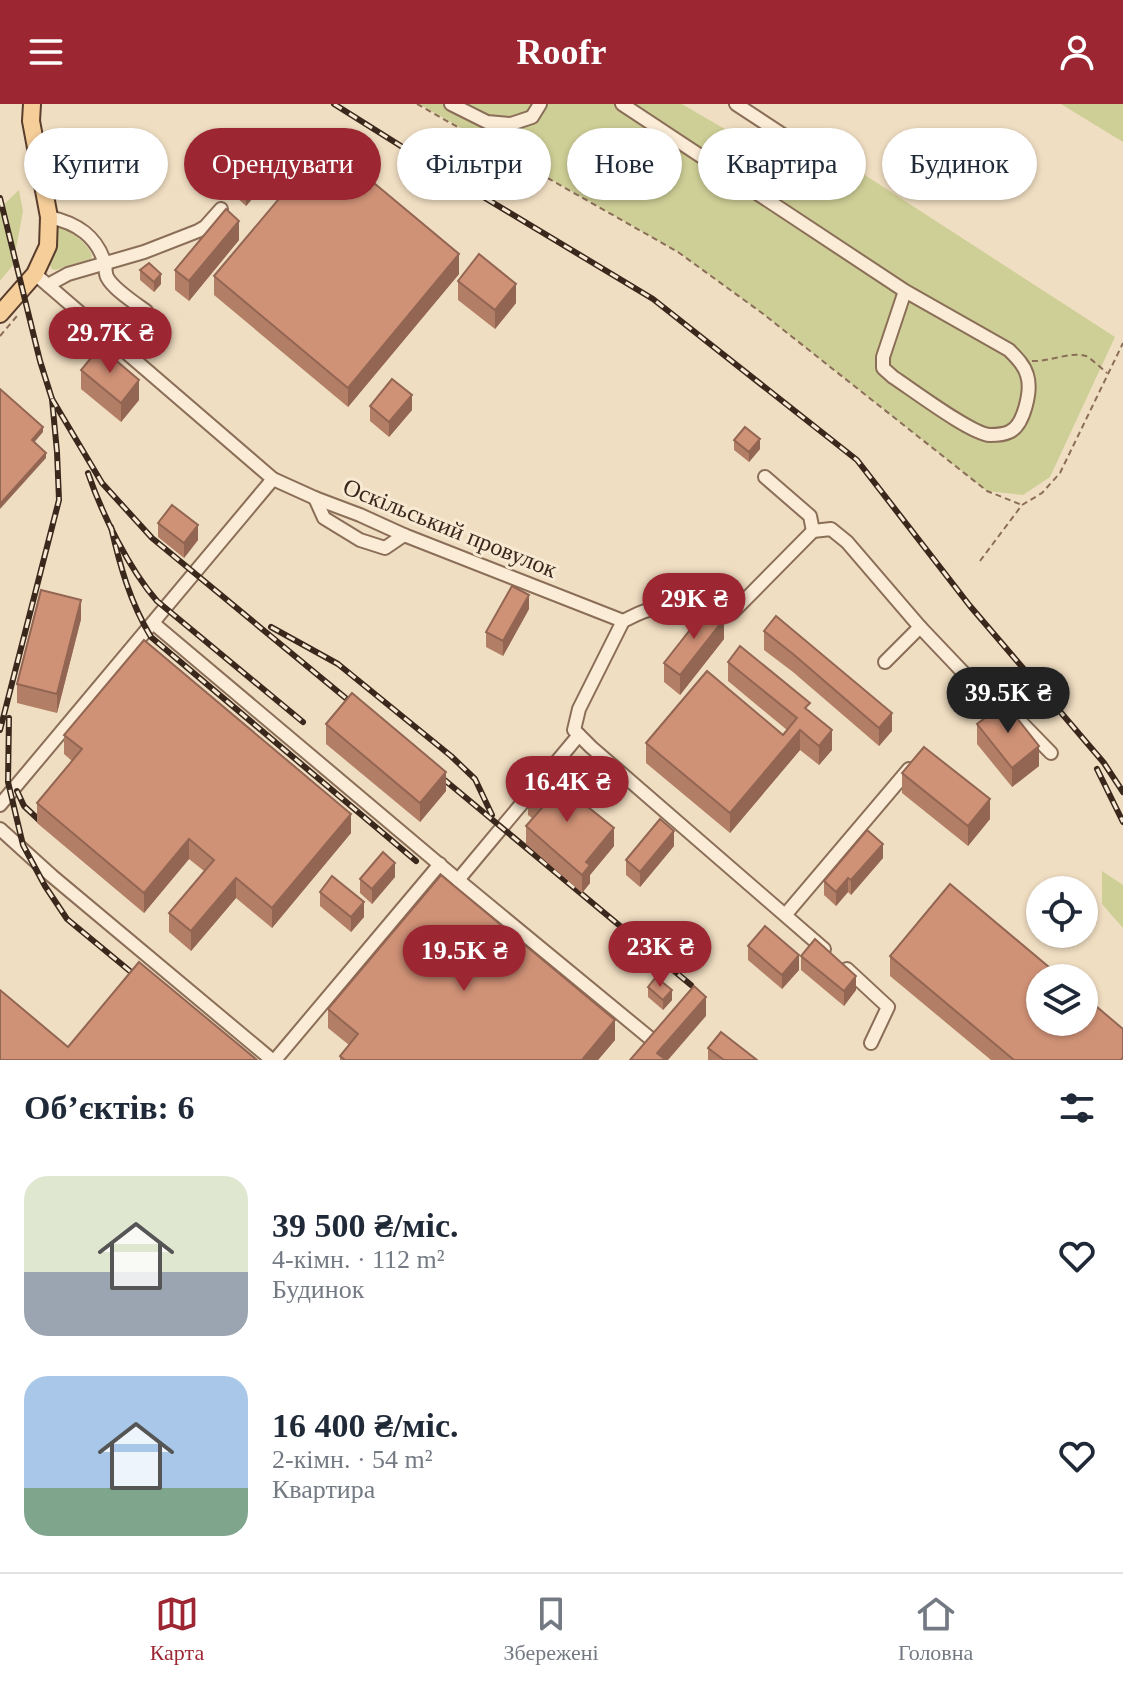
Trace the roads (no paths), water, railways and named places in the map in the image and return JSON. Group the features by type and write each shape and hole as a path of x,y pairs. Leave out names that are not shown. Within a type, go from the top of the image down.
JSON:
{"main road":[{"path":"0,314 35,274 48,246 49,217 31,121 32,104"}],"street":[{"path":"451,104 487,122 511,124 532,117 540,104"},
{"path":"622,104 905,291 1009,350 1027,373 1029,387 1020,421 1011,432 989,435 968,427 883,368 883,357 905,291"},
{"path":"736,104 772,128"},
{"path":"48,285 68,274 144,252 198,231 221,209"},
{"path":"49,217 63,220 95,241 105,263 107,277 146,311"},
{"name":"Оскільський провулок","path":"35,274 273,479 404,535 623,621"},
{"path":"765,477 810,516 813,531"},
{"path":"0,805 273,479"},
{"path":"315,498 324,518 360,540 385,548 404,535"},
{"path":"871,1043 888,1007 574,730 579,709 623,621 651,609 680,608 732,613 813,531 831,529 847,542 920,627 978,688 1008,709 1051,753"},
{"path":"153,623 651,1039"},
{"path":"885,662 920,627"},
{"path":"458,880 579,735"},
{"path":"786,914 909,769"},
{"path":"0,829 52,876 274,1060 440,864"}],"railway":[{"path":"334,104 653,299 857,460 970,606 1104,763 1123,792"},
{"path":"0,198 52,399 59,500 0,730"},
{"path":"52,399 102,483 152,538 365,714"},
{"path":"88,473 117,540 157,601 303,722"},
{"path":"111,527 126,584 151,637 416,861"},
{"path":"271,627 338,664 451,756 475,779 492,815"},
{"path":"9,718 8,782 23,845 67,919 148,986"},
{"path":"429,767 691,985"},
{"path":"1097,769 1123,822"},
{"path":"17,791 24,806 39,820"}]}
